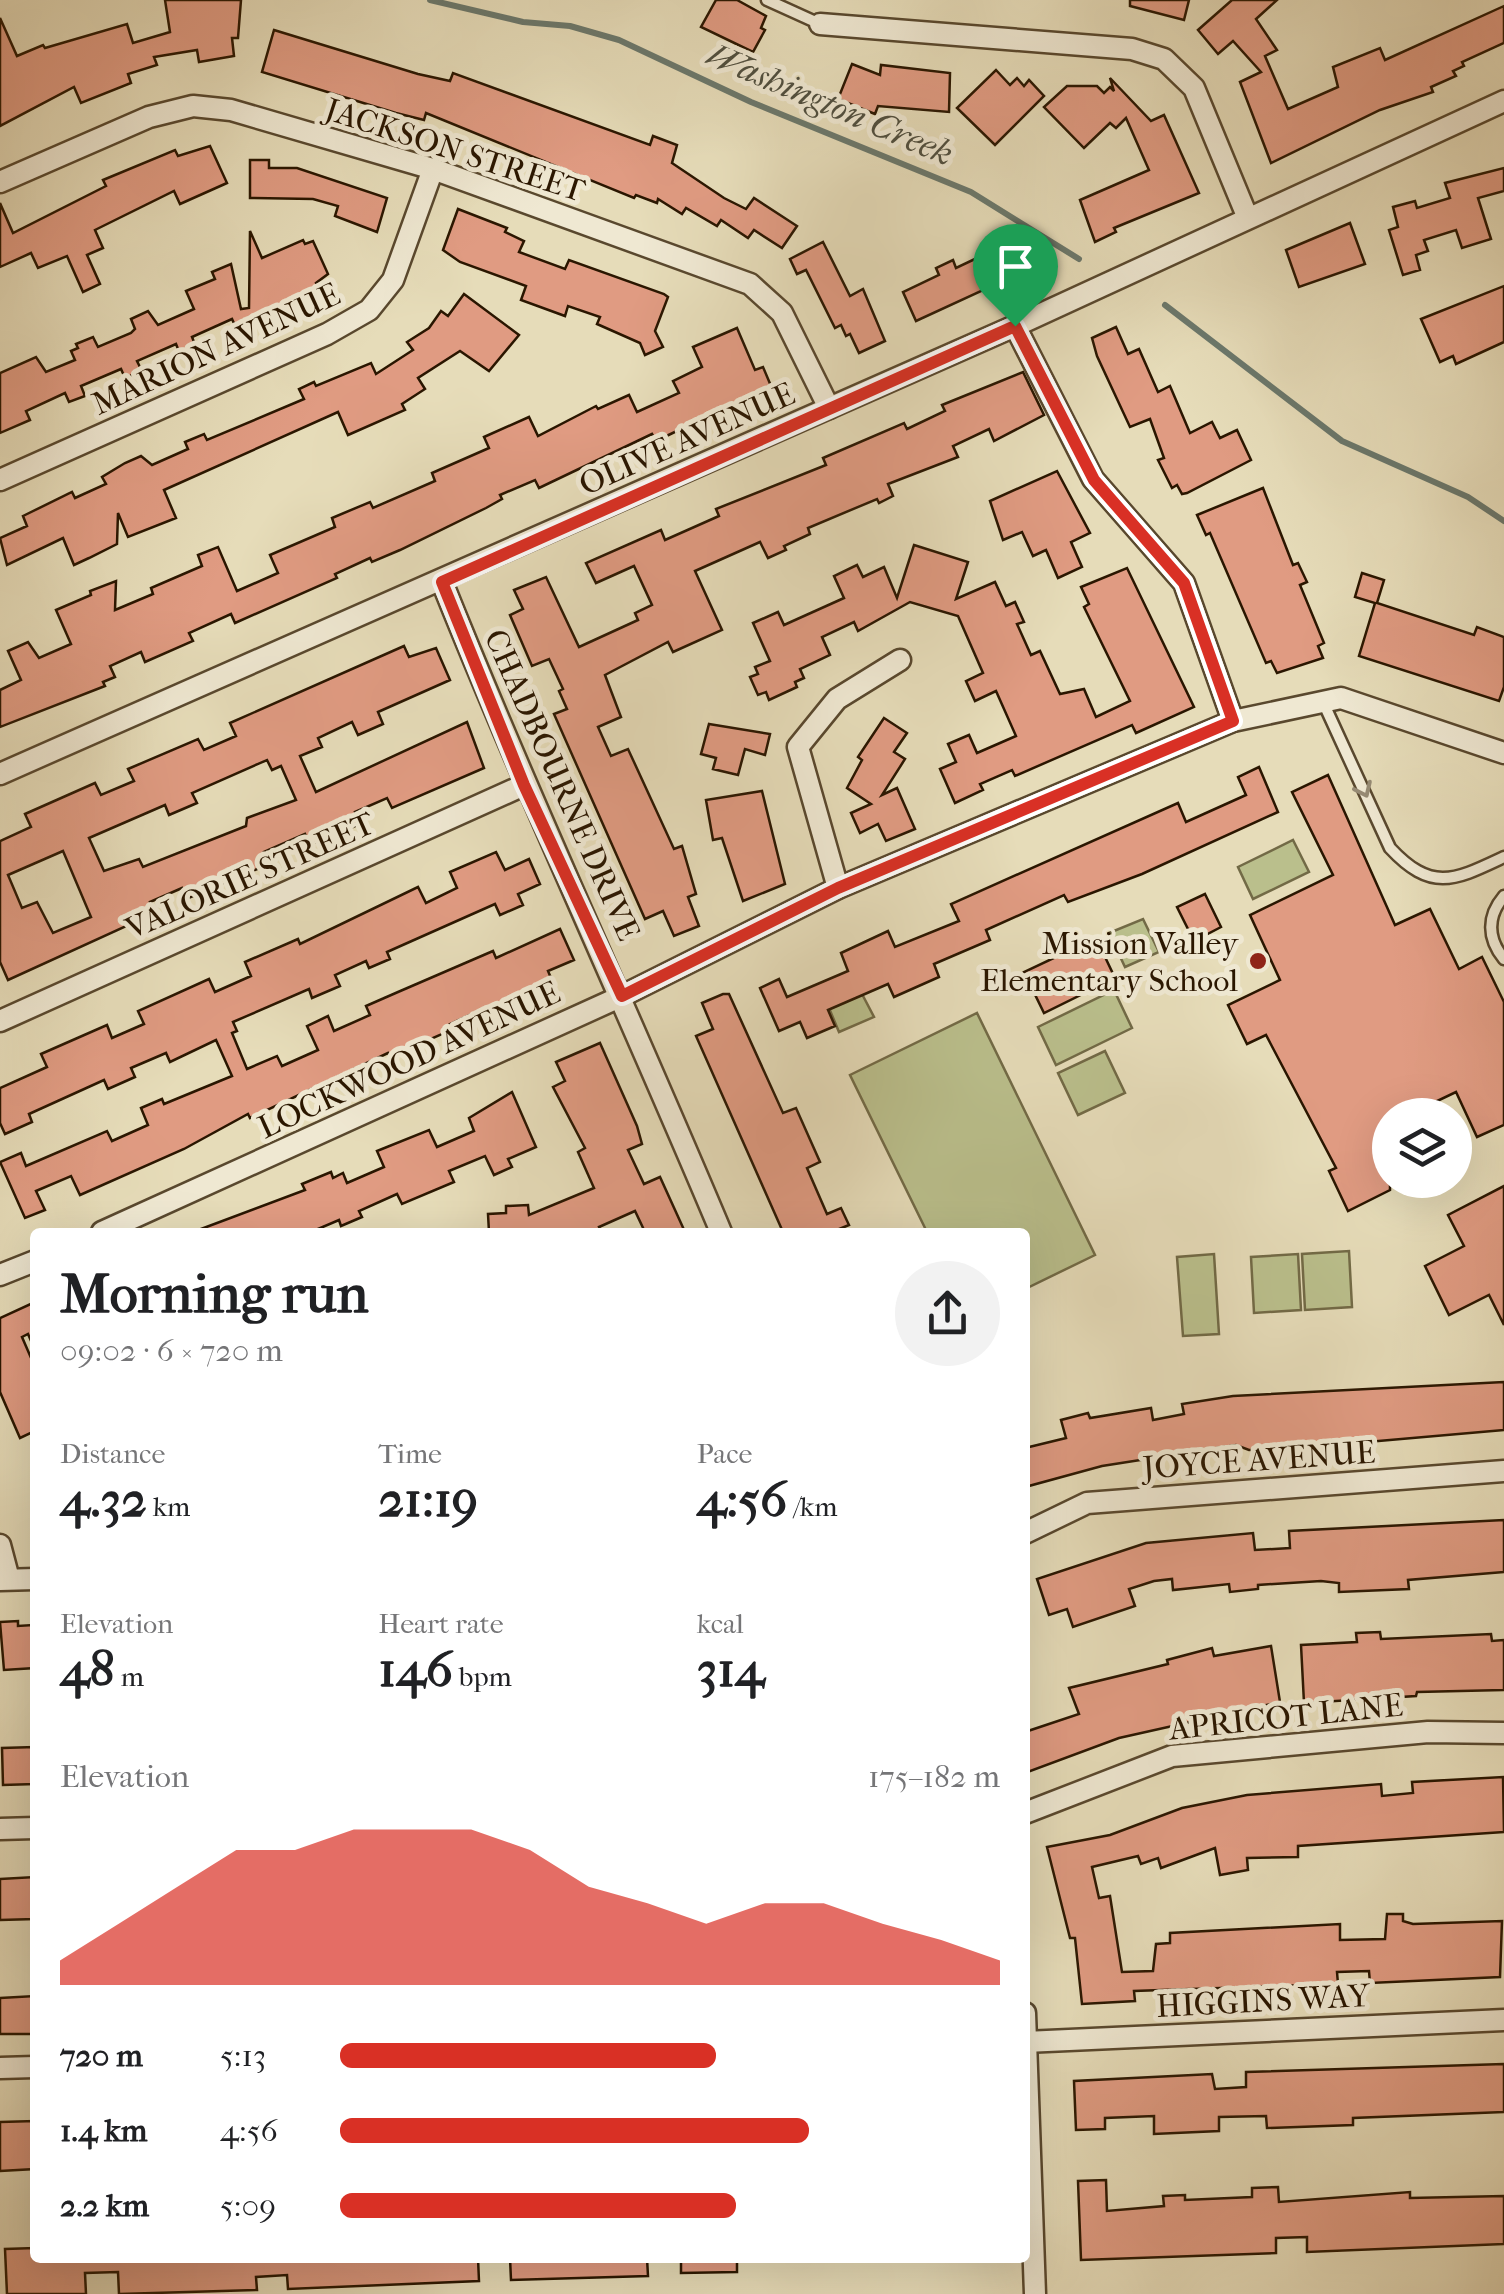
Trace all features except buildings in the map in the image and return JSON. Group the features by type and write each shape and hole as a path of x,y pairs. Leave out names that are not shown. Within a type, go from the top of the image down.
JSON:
{"street":[{"path":"820,24 1132,49 1164,59 1194,88 1247,216"},
{"name":"OLIVE AVENUE","path":"0,774 1015,326 1504,101"},
{"name":"JACKSON STREET","path":"0,182 149,117 193,106 231,110 433,169 750,284 782,313 829,408"},
{"name":"MARION AVENUE","path":"0,480 327,334 369,310 393,280 433,169"},
{"path":"1015,326 1094,480 1184,583 1233,721"},
{"name":"CHADBOURNE DRIVE","path":"442,582 524,785 622,996 719,1228"},
{"path":"838,888 798,747 836,699 900,660"},
{"name":"LOCKWOOD AVENUE","path":"135,1226 622,996 838,888 1233,721 1340,698 1504,753"},
{"name":"VALORIE STREET","path":"0,1021 524,785"},
{"path":"0,1275 30,1263"},
{"name":"JOYCE AVENUE","path":"1030,1531 1087,1503 1504,1471"},
{"path":"0,1545 5,1580 30,1579"},
{"name":"APRICOT LANE","path":"1030,1811 1172,1756 1428,1732 1504,1733"},
{"path":"0,1829 30,1828"},
{"name":"HIGGINS WAY","path":"1030,2042 1504,2020"},
{"path":"0,2068 30,2068"},
{"path":"1030,2154 1035,2294"}],"lane":[{"path":"766,0 820,24"},
{"path":"1323,702 1390,848 1406,865 1423,876 1455,881 1504,857"},
{"path":"1504,896 1490,922 1491,936 1504,959"}],"green space":[{"path":"1293,840 1309,872 1253,899 1238,867"},
{"path":"1143,919 1159,952 1125,967 1109,933"},
{"path":"1114,990 1132,1028 1056,1065 1038,1027"},
{"path":"862,994 874,1017 839,1032 829,1008"},
{"path":"977,1013 1095,1255 1030,1287 1030,1228 925,1228 850,1075"},
{"path":"1105,1051 1125,1093 1078,1115 1058,1073"},
{"path":"1349,1251 1352,1307 1305,1310 1302,1254"},
{"path":"1214,1254 1219,1334 1183,1336 1177,1257"},
{"path":"1298,1254 1301,1310 1254,1313 1251,1257"}],"waterway":[{"name":"Washington Creek","path":"430,0 523,22 570,26 619,40 751,102 971,192 1079,259"},
{"name":"Washington Creek","path":"1165,305 1342,441 1468,497 1504,521"}],"place":[{"name":"Mission Valley Elementary School","path":"1258,961"}],"route":[{"path":"1015,326 1094,480 1184,583 1233,721 838,888 622,996 524,785 442,582 1015,326"}]}
